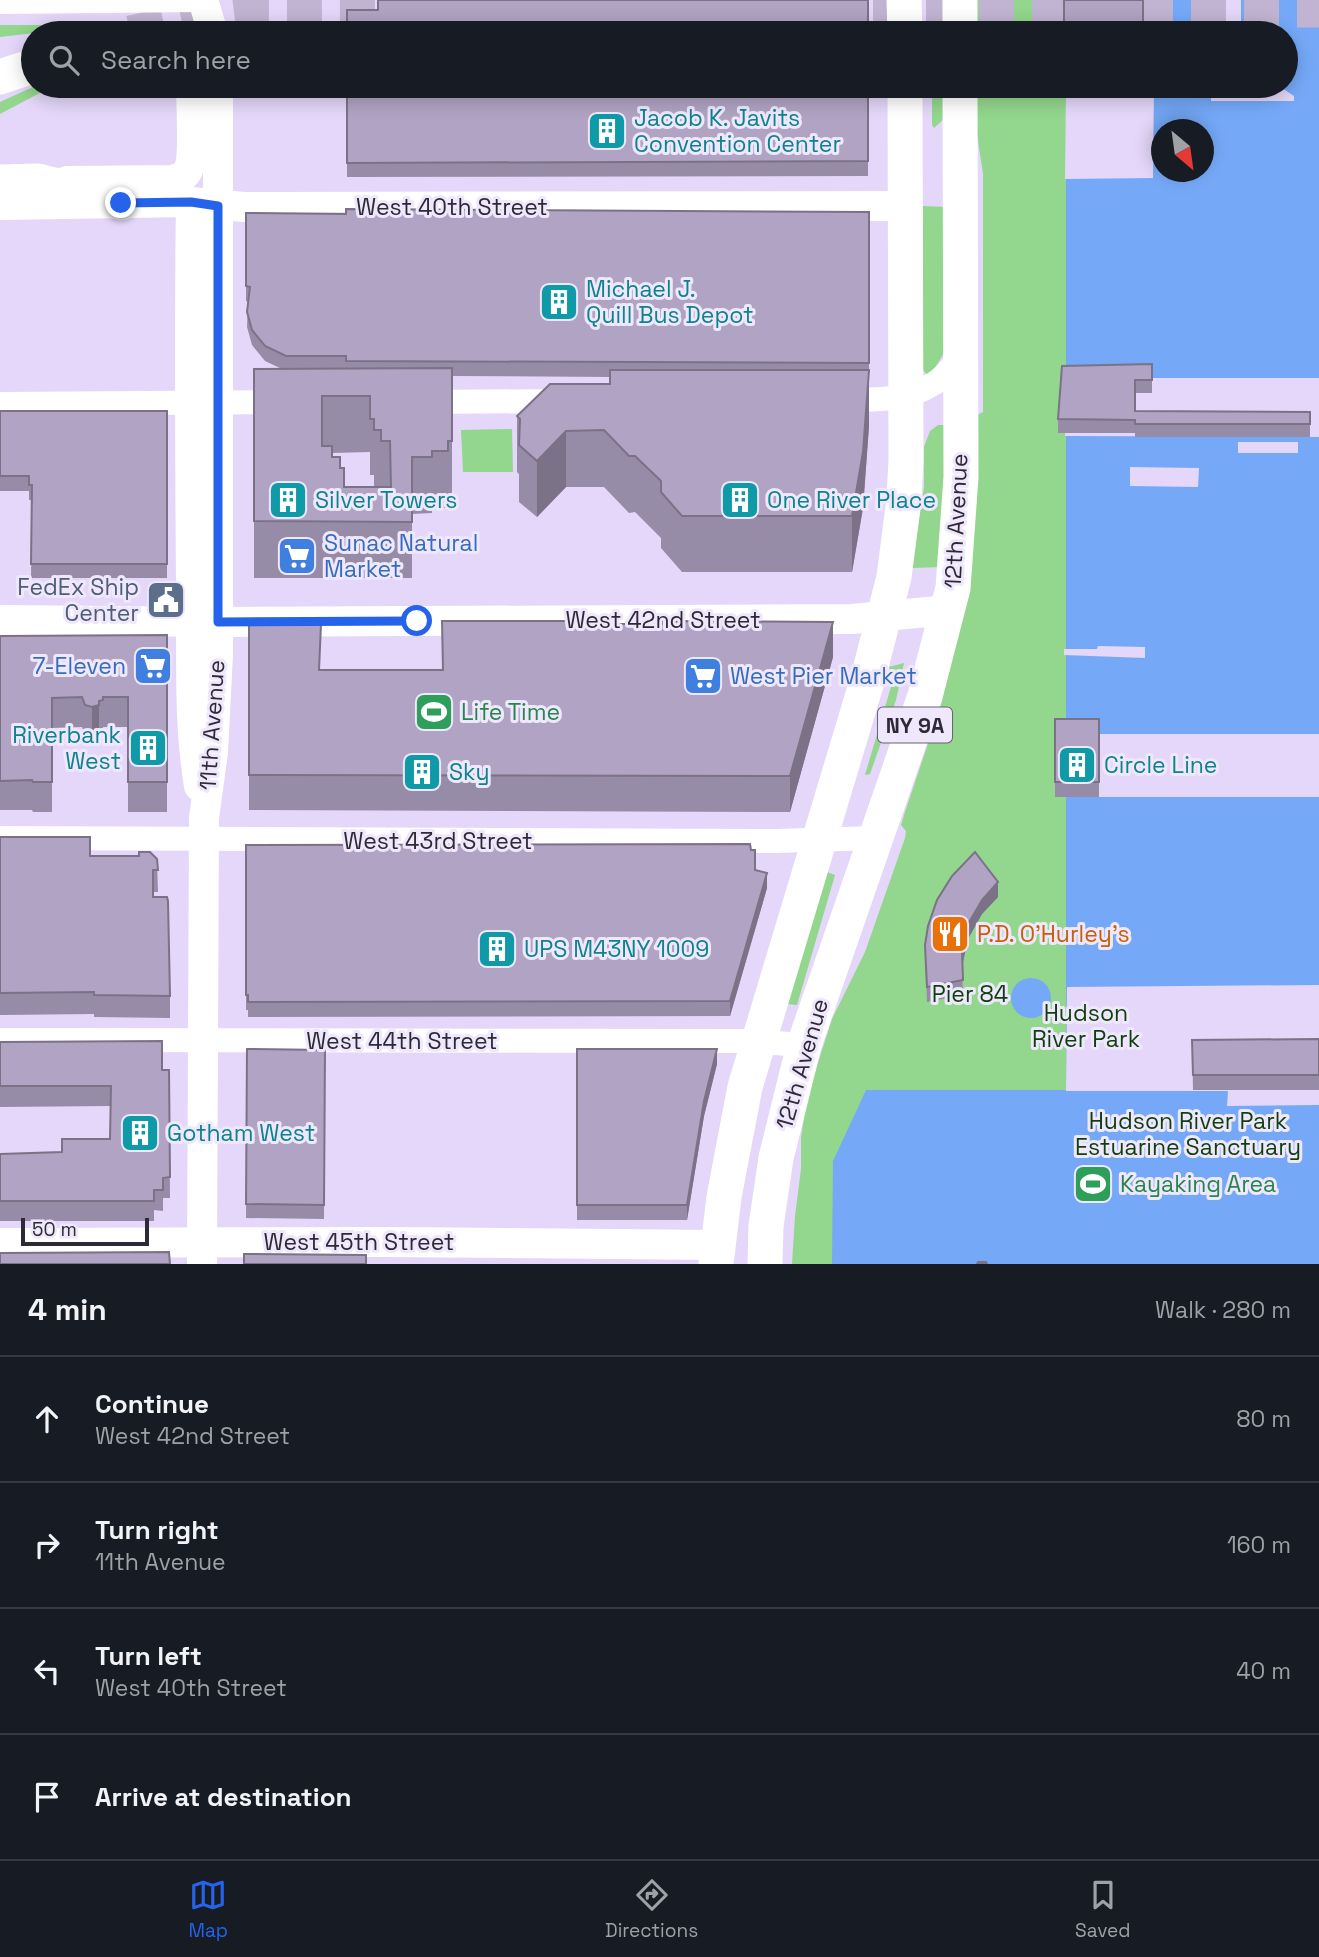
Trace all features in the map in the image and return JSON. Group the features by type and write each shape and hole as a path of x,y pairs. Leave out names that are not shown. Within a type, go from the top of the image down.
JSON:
{"highway":[{"path":"905,0 905,21"},
{"path":"960,0 960,21"},
{"path":"0,56 21,53"},
{"path":"0,77 21,69"},
{"name":"12th Avenue","path":"717,1255 733,1142 745,1087 868,678 894,577 904,499 905,98"},
{"name":"12th Avenue","path":"765,1264 766,1226 774,1172 785,1116 804,1045 925,696 955,578 960,505 960,98"},
{"path":"0,182 38,181 121,203"}],"main road":[{"path":"197,21 203,0"},
{"path":"203,0 209,21"},
{"name":"11th Avenue","path":"191,98 191,160 187,173 197,195"},
{"name":"11th Avenue","path":"202,1253 204,829 214,752 204,622 203,402 197,195 216,98"},
{"name":"West 40th Street","path":"38,181 172,180 197,195"},
{"name":"West 40th Street","path":"0,205 121,203 197,195 905,206"},
{"name":"West 42nd Street","path":"0,620 204,622 852,619 948,610"},
{"name":"West 45th Street","path":"0,1243 202,1253 717,1255"}],"street":[{"path":"0,2 203,0"},
{"path":"821,400 874,400 906,395 933,385 961,357"},
{"path":"395,402 586,401"},
{"path":"0,404 304,402"},
{"name":"West 43rd Street","path":"0,838 204,829 818,840 876,838"},
{"name":"West 44th Street","path":"0,1040 759,1041 804,1045"}],"green space":[{"name":"Hudson River Park","path":"975,0 1319,0 1319,1264 792,1264 801,1169 801,1138 807,1097 832,1019 865,952 905,838 906,831 901,825 940,708 961,624 975,416 983,412 983,174 975,121 975,98 1298,98 1298,21 975,21"},
{"path":"0,25 21,25 21,35 0,37"},
{"path":"21,92 21,98 30,98 0,114 0,102"},
{"path":"932,98 945,98 944,119 934,128"},
{"path":"923,206 946,207 945,351 928,376 923,370"},
{"path":"938,425 944,425 946,435 941,567 912,568 924,487 924,447 930,431"},
{"path":"512,429 513,472 463,472 461,430"},
{"path":"904,663 896,700 870,774 865,775 893,680 889,667"},
{"path":"827,872 835,875 797,1005 787,1004"}],"water":[{"name":"Hudson River Park","path":"1066,0 1319,0 1319,1264 832,1264 833,1161 866,1090 1066,1090 1066,98 1298,98 1298,21 1066,21"},
{"path":"1031,978 1045,984 1051,998 1045,1012 1031,1018 1017,1012 1011,998 1017,984"}],"pier":[{"path":"1212,0 1241,0 1241,21 1212,21"},
{"path":"1066,98 1154,98 1154,119 1151,119 1151,178 1065,179"},
{"path":"1211,98 1294,98 1294,101 1211,101"},
{"path":"1067,378 1319,378 1319,437 1065,436"},
{"path":"1238,442 1298,442 1298,453 1238,453"},
{"path":"1130,467 1199,468 1198,487 1130,486"},
{"path":"1098,646 1145,647 1145,658 1064,655 1064,649 1097,649"},
{"path":"1066,734 1319,734 1319,797 1067,797"},
{"name":"Pier 84","path":"1319,985 1319,1105 1227,1106 1228,1091 1066,1091 1067,987"}],"building":[{"path":"378,0 868,0 868,21 347,21 347,10 378,10"},
{"path":"1064,0 1143,0 1143,21 1064,21"},
{"name":"Jacob K. Javits Convention Center","path":"347,98 868,98 868,161 347,163"},
{"name":"Michael J. Quill Bus Depot","path":"346,209 869,212 869,363 346,361 346,356 286,356 265,346 252,330 247,312 250,287 246,286 246,213 346,214"},
{"path":"1152,364 1152,380 1135,380 1135,411 1310,412 1310,424 1135,424 1135,420 1058,419 1062,366"},
{"path":"452,368 452,441 448,441 448,451 432,451 432,457 412,457 412,522 254,521 254,369","holes":["322,396 370,396 370,419 374,419 374,430 381,430 381,441 390,441 391,487 344,487 344,468 340,468 340,457 332,457 332,446 322,446"]},
{"path":"610,370 869,370 863,452 852,516 682,516 661,492 661,481 635,456 629,456 604,430 566,431 537,461 519,445 520,419 517,416 550,384 610,384"},
{"path":"0,411 167,411 167,564 31,564 32,485 29,485 29,476 0,476"},
{"path":"442,621 579,621 579,624 662,624 662,621 833,622 790,776 249,775 249,624 321,624 319,670 443,670"},
{"path":"167,635 167,782 128,782 128,697 103,697 99,705 92,707 85,705 82,697 52,698 52,782 0,781 0,636"},
{"name":"Circle Line","path":"1055,719 1099,719 1099,782 1055,782"},
{"path":"0,837 90,837 90,856 139,856 139,852 150,852 157,859 158,870 153,870 153,897 167,897 168,901 170,996 94,995 94,992 0,993"},
{"name":"UPS M43NY 1009","path":"750,844 751,850 755,850 755,870 767,873 730,1001 248,1002 246,845"},
{"name":"P.D. O'Hurley's","path":"975,852 998,882 982,900 968,924 962,952 963,980 927,987 925,945 937,900 952,876"},
{"path":"1319,1039 1319,1075 1193,1075 1192,1040"},
{"name":"Gotham West","path":"162,1041 162,1070 169,1070 170,1177 163,1178 163,1190 154,1190 154,1201 0,1201 0,1154 62,1152 62,1139 110,1139 111,1086 0,1086 0,1042"},
{"path":"247,1049 325,1050 324,1205 246,1204"},
{"path":"577,1049 717,1049 704,1101 687,1205 577,1205"},
{"path":"169,1252 170,1264 0,1264 0,1253"},
{"path":"244,1254 366,1255 366,1264 244,1264"}],"ferry route":[{"path":"1303,0 1319,6"}],"tunnel":[{"path":"820,10 1319,10"},
{"path":"186,21 254,11 393,11"}],"place":[{"name":"Jacob K. Javits Convention Center","path":"607,131"},
{"name":"Michael J. Quill Bus Depot","path":"559,302"},
{"name":"Silver Towers","path":"288,500"},
{"name":"One River Place","path":"740,500"},
{"name":"Sunac Natural Market","path":"297,556"},
{"name":"FedEx Ship Center","path":"166,600"},
{"name":"7-Eleven","path":"153,666"},
{"name":"West Pier Market","path":"703,676"},
{"name":"Life Time","path":"434,712"},
{"name":"Riverbank West","path":"148,748"},
{"name":"Circle Line","path":"1077,765"},
{"name":"Sky","path":"422,772"},
{"name":"P.D. O'Hurley's","path":"950,934"},
{"name":"UPS M43NY 1009","path":"497,949"},
{"name":"Gotham West","path":"140,1133"},
{"name":"Kayaking Area","path":"1093,1184"}],"route":[{"path":"121,203 191,202 218,206 218,622 417,621"}],"park label":[{"name":"Hudson River Park Estuarine Sanctuary","path":"1188,1134"}]}
